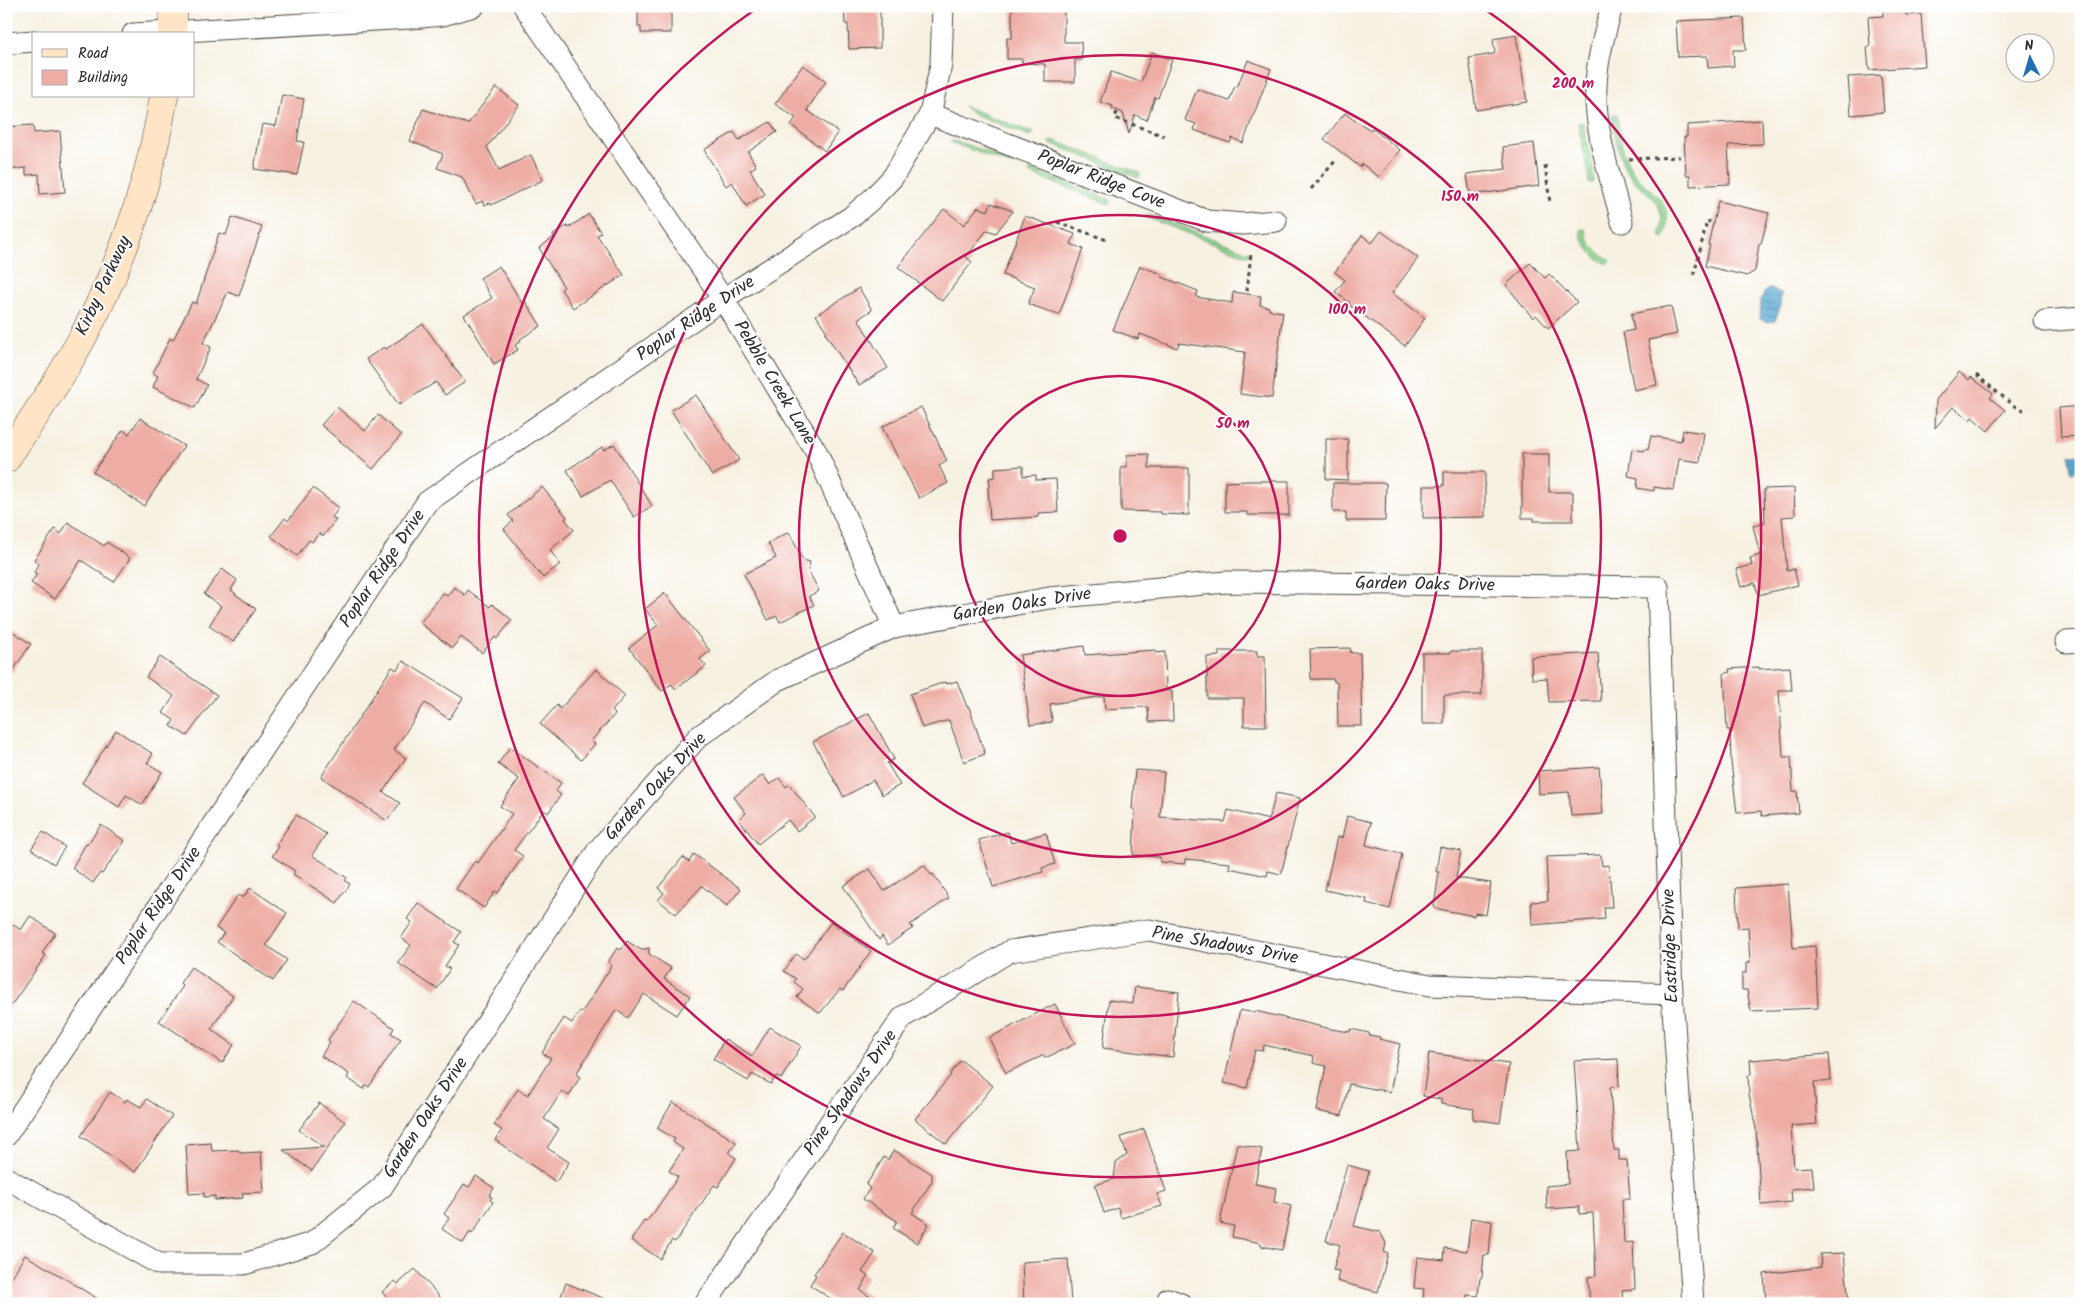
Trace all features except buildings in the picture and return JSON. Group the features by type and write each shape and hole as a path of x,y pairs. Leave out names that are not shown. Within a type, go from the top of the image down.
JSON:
{"main road":[{"name":"Kirby Parkway","path":"6,459 65,368 108,285 129,232 148,174 164,98"}],"street":[{"path":"141,32 173,24 410,18 443,15 474,6"},
{"name":"Pebble Creek Lane","path":"524,6 723,299 817,453 894,627"},
{"name":"Poplar Ridge Drive","path":"6,1136 427,502 723,299 850,217 872,199 893,177 930,114 941,65 944,6"},
{"path":"1612,6 1600,55 1596,86 1596,110 1602,144 1622,222"},
{"path":"6,43 32,41"},
{"name":"Poplar Ridge Cove","path":"930,114 1207,221 1226,224 1276,221"},
{"path":"2045,321 2081,318"},
{"name":"Garden Oaks Drive","path":"6,1178 159,1264 244,1264 312,1243 382,1187 598,850 698,737 778,680 894,627 1049,598 1226,582 1658,587"},
{"name":"Eastridge Drive","path":"1658,587 1672,994 1693,1304"},
{"name":"Pine Shadows Drive","path":"705,1304 903,1017 1010,952 1148,930 1430,985 1672,994"}],"path":[{"path":"1117,112 1115,118 1164,136"},
{"path":"1629,159 1680,156"},
{"path":"1311,189 1337,159"},
{"path":"1545,165 1550,203"},
{"path":"1694,275 1707,221 1710,222"},
{"path":"1057,222 1107,240"},
{"path":"1247,292 1251,253"},
{"path":"1976,375 2017,408 2024,410"}],"green space":[{"path":"963,106 1034,133 1030,136 971,113"},
{"path":"1617,114 1622,148 1630,167 1663,204 1667,224 1664,238 1660,236 1661,212 1657,204 1631,177 1622,162 1612,115"},
{"path":"1583,122 1593,171 1593,182 1589,183 1578,123"},
{"path":"1052,140 1140,173 1139,178 1050,143"},
{"path":"954,141 1012,161 1011,165 950,142"},
{"path":"1031,169 1111,200 1109,204 1029,173"},
{"path":"1147,214 1249,252 1248,256 1145,217"},
{"path":"1585,229 1588,239 1594,248 1601,255 1611,260 1608,264 1594,255 1587,246 1580,230"}],"water":[{"path":"1772,288 1781,294 1780,307 1775,321 1765,322 1759,318 1760,302 1765,291"},
{"path":"2081,454 2081,471 2071,472 2070,455"}]}
